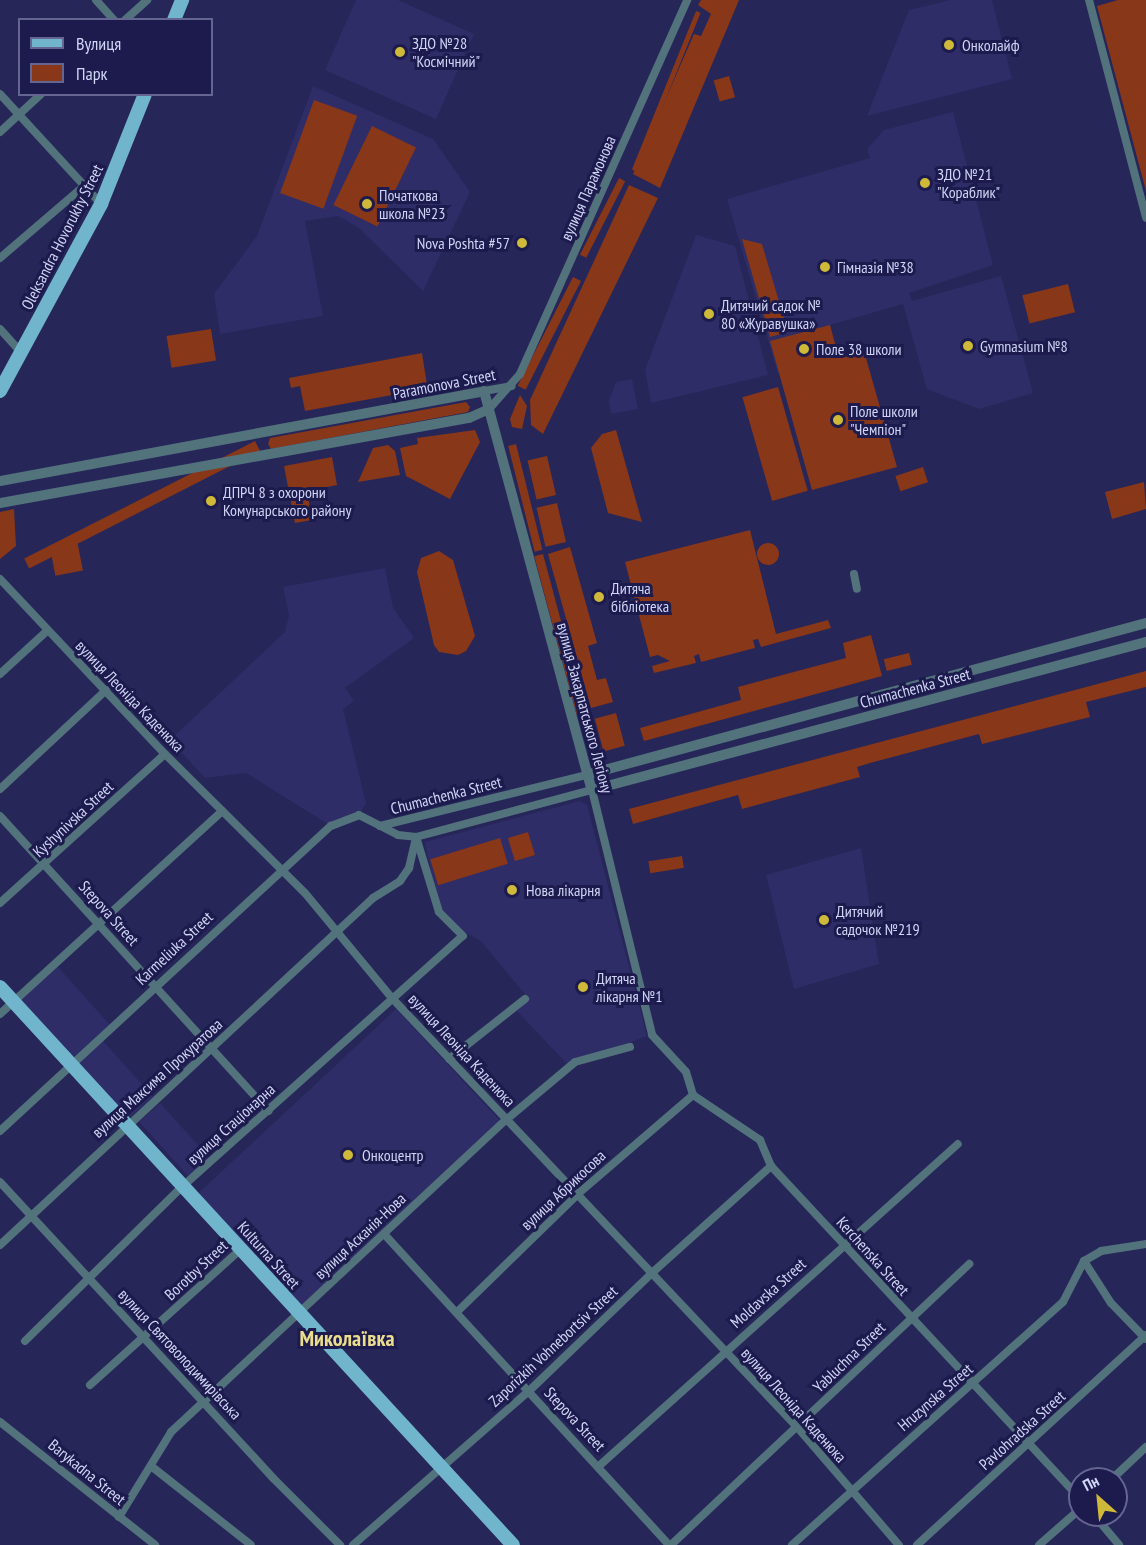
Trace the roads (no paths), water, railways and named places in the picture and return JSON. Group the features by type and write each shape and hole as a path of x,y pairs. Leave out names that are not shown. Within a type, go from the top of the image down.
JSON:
{"main road":[{"path":"175,18 182,0"},
{"name":"Oleksandra Hovorukhy Street","path":"0,391 101,204 144,96"},
{"name":"Kulturna Street","path":"0,987 513,1545"}],"street":[{"path":"96,0 112,18"},
{"path":"127,18 147,0"},
{"name":"вулиця Парамонова","path":"512,386 574,258 687,0"},
{"path":"1089,0 1146,218"},
{"path":"0,94 101,204"},
{"path":"0,132 39,96"},
{"path":"0,258 84,186"},
{"path":"0,329 21,352"},
{"name":"Paramonova Street","path":"0,481 512,386"},
{"name":"Paramonova Street","path":"0,503 469,418 489,409 512,386"},
{"name":"вулиця Закарпатського Легіону","path":"484,391 586,775 592,790 652,1035 686,1072 693,1095"},
{"path":"263,433 267,454"},
{"path":"854,574 857,589"},
{"name":"вулиця Леоніда Каденюка","path":"0,579 165,754 282,869 448,1059 579,1192 797,1427 899,1545"},
{"name":"Chumachenka Street","path":"380,826 586,775 1146,623"},
{"path":"0,674 47,631"},
{"name":"Chumachenka Street","path":"380,826 398,835 416,837 1146,642"},
{"path":"0,789 106,690"},
{"name":"Kyshynivska Street","path":"0,903 46,865 165,754"},
{"path":"0,1014 99,926 222,811"},
{"name":"Karmeliuka Street","path":"0,1131 331,826 358,815 380,826"},
{"name":"Stepova Street","path":"0,816 99,926 156,985 268,1111"},
{"name":"вулиця Максима Прокуратова","path":"0,1245 127,1124 213,1048 373,898 404,876 416,837"},
{"name":"вулиця Стаціонарна","path":"25,1341 88,1276 183,1186 392,997 464,936 439,912 416,837"},
{"path":"448,1059 525,999"},
{"name":"вулиця Асканія-Нова","path":"119,1517 171,1432 506,1120 575,1062 630,1047"},
{"name":"Kerchenska Street","path":"693,1095 760,1140 771,1166 910,1320 1031,1443 1068,1485"},
{"name":"вулиця Абрикосова","path":"457,1312 579,1192 693,1095"},
{"name":"Moldavska Street","path":"599,1466 958,1144"},
{"name":"Zaporizkih Vohnebortsiv Street","path":"353,1545 529,1391 653,1272 771,1166"},
{"name":"вулиця Святоволодимирівська","path":"0,1182 340,1545"},
{"name":"Stepova Street","path":"385,1234 670,1545"},
{"path":"1146,1244 1101,1251 1084,1262 1111,1303 1146,1337"},
{"name":"Borotby Street","path":"90,1385 146,1339 242,1248"},
{"name":"Hruzynska Street","path":"792,1545 1064,1302 1084,1262"},
{"name":"Yabluchna Street","path":"670,1545 969,1264"},
{"name":"Pavlohradska Street","path":"917,1545 1146,1337"},
{"name":"Barykadna Street","path":"0,1422 155,1545"},
{"path":"1125,1467 1146,1447"},
{"path":"151,1466 251,1545"},
{"path":"1039,1545 1068,1520"},
{"path":"1104,1527 1119,1545"}],"place":[{"name":"Онколайф","path":"949,45"},
{"name":"ЗДО №28 \"Космічний\"","path":"400,52"},
{"name":"ЗДО №21 \"Кораблик\"","path":"925,183"},
{"name":"Початкова школа №23","path":"367,204"},
{"name":"Nova Poshta #57","path":"522,243"},
{"name":"Гімназія №38","path":"825,267"},
{"name":"Дитячий садок № 80 «Журавушка»","path":"709,314"},
{"name":"Gymnasium №8","path":"968,346"},
{"name":"Поле 38 школи","path":"804,349"},
{"name":"Поле школи \"Чемпіон\"","path":"838,420"},
{"name":"ДПРЧ 8 з охорони Комунарського району","path":"211,501"},
{"name":"Дитяча бібліотека","path":"599,597"},
{"name":"Нова лікарня","path":"512,890"},
{"name":"Дитячий садочок №219","path":"824,920"},
{"name":"Дитяча лікарня №1","path":"583,987"},
{"name":"Онкоцентр","path":"348,1155"}],"district":[{"name":"Миколаївка","path":"347,1339"}]}
